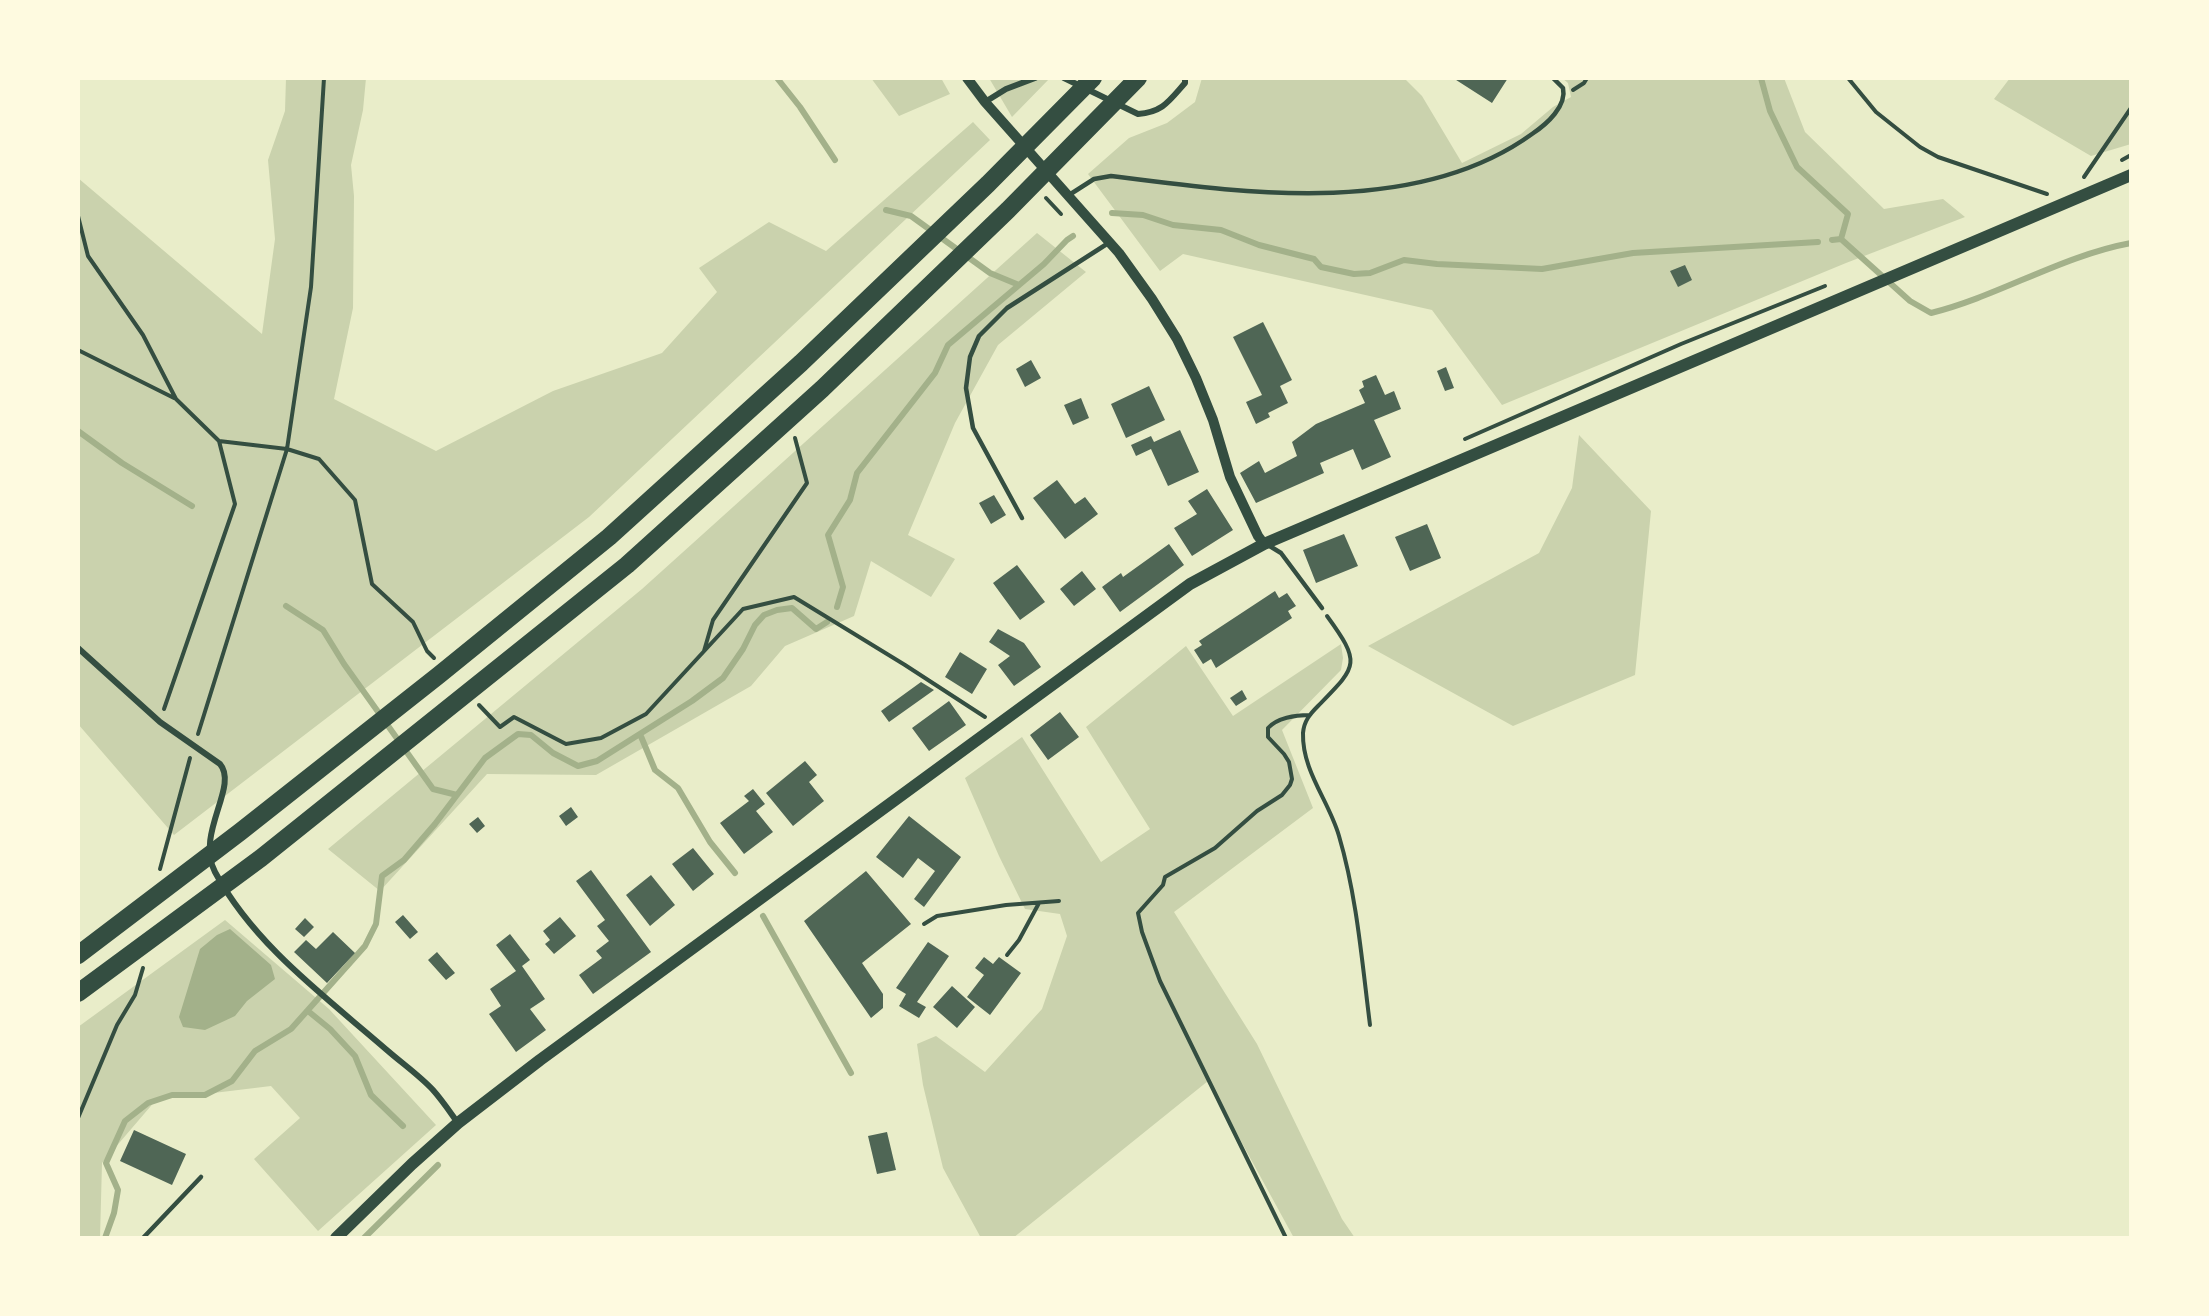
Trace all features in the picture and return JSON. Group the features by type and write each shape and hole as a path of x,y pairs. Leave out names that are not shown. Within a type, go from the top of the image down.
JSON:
{"highway":[{"path":"78,955 249,825 609,537 801,363 988,184 1093,78"},
{"path":"78,993 261,858 627,565 822,389 1008,210 1138,78"}],"main road":[{"path":"336,1238 458,1123 540,1060 1190,584 1264,543 2131,175"}],"street":[{"path":"967,78 985,102 1110,242 1152,299 1177,339 1213,420 1230,477 1258,536 1264,543"},
{"path":"985,102 1006,89 1035,78"},
{"path":"1064,78 1138,114 1162,109 1185,83 1185,78"},
{"path":"78,648 160,722 220,764 225,770 226,785 214,816 209,840 214,870 247,920 268,944 307,981 432,1089 458,1123"}],"lane":[{"path":"1069,195 1094,179 1111,176 1216,189 1281,194 1391,187 1434,178 1488,160 1537,131 1563,100 1563,88 1553,78"},
{"path":"1022,519 973,428 966,388 970,357 979,336 1007,308 1110,242"},
{"path":"1264,543 1281,553 1322,608"},
{"path":"143,1238 201,1176"}],"path":[{"path":"200,727 287,448 311,287 324,78"},
{"path":"1848,78 1876,112 1902,135 1938,157 2044,194 2073,200 2085,176 2131,108"},
{"path":"1038,191 1068,222"},
{"path":"78,216 88,256 143,335 176,399"},
{"path":"78,350 176,399 219,441 236,504 160,722"},
{"path":"219,441 287,448"},
{"path":"704,654 743,609 794,597 905,665 998,726"},
{"path":"1322,608 1342,636 1340,643 1347,644 1351,656 1350,670 1346,678 1309,715 1305,723 1304,742 1309,770 1339,834 1346,864 1359,938 1370,1025"},
{"path":"1286,1238 1160,981 1142,932 1138,913 1163,885 1165,877 1215,848 1257,811 1282,795 1290,785 1292,772 1284,754 1266,732 1270,724 1280,720 1309,715"},
{"path":"924,924 937,916 1006,905 1059,901"},
{"path":"1007,955 1019,940 1038,903"}],"shaded area":[{"path":"286,78 366,78 363,110 351,165 354,196 353,308 334,399 436,451 553,391 662,353 717,292 699,268 769,222 826,251 973,122 990,140 589,517 174,835 78,724 78,178 262,334 275,239 268,160 285,111"},
{"path":"871,78 941,78 950,94 899,116"},
{"path":"989,78 1050,78 1012,117"},
{"path":"1202,78 1404,78 1422,96 1462,163 1521,134 1553,107 1571,97 1568,83 1562,78 1784,78 1805,132 1884,209 1943,199 1965,217 1846,263 1502,405 1432,310 1183,254 1160,271 1088,174 1129,138 1167,123 1195,102"},
{"path":"2010,78 2131,78 2131,144 2091,156 1994,99"},
{"path":"1037,233 1086,272 998,345 955,423 908,535 955,559 931,597 871,561 854,616 785,646 751,686 596,775 487,774 380,891 328,849 642,589"},
{"path":"1579,435 1651,511 1635,675 1513,726 1368,646 1539,553 1572,488"},
{"path":"1341,644 1343,658 1341,670 1282,730 1313,808 1174,912 1257,1044 1342,1219 1355,1238 1294,1238 1208,1081 1013,1238 981,1238 943,1168 923,1085 917,1044 936,1036 985,1072 1042,1009 1067,936 1060,914 1025,909 965,778 1022,737 1101,862 1150,829 1086,727 1186,646 1233,716"},
{"path":"225,920 329,1009 436,1125 318,1231 254,1159 300,1118 271,1086 156,1100 102,1163 100,1238 78,1238 78,1027"},
{"path":"230,929 271,965 275,979 247,1001 235,1016 205,1030 183,1027 179,1017 200,949 217,935"}],"building":[{"path":"1453,78 1508,78 1492,103"},
{"path":"1685,265 1692,280 1678,287 1670,271"},
{"path":"1263,322 1292,380 1280,386 1288,403 1268,413 1270,417 1256,424 1246,402 1262,395 1233,337"},
{"path":"1031,360 1041,378 1025,387 1016,369"},
{"path":"1446,367 1454,388 1445,391 1437,371"},
{"path":"1376,375 1385,395 1394,391 1401,409 1374,420 1391,457 1362,470 1353,449 1320,463 1324,473 1256,503 1240,473 1259,461 1265,473 1297,456 1292,442 1316,424 1365,403 1359,390 1364,387 1362,381"},
{"path":"1149,386 1165,420 1126,438 1111,404"},
{"path":"1081,398 1089,418 1073,425 1064,405"},
{"path":"1180,430 1199,472 1168,486 1151,449 1136,456 1131,445 1151,436 1154,442"},
{"path":"1057,480 1075,504 1085,497 1098,514 1065,539 1033,498"},
{"path":"1207,489 1233,530 1192,556 1174,528 1197,514 1188,501"},
{"path":"994,495 1006,515 991,524 979,503"},
{"path":"1427,524 1441,558 1410,571 1395,537"},
{"path":"1344,534 1358,566 1316,583 1303,550"},
{"path":"1169,544 1184,565 1120,612 1102,587 1121,573 1123,577"},
{"path":"1017,565 1045,602 1020,620 993,583"},
{"path":"1082,571 1096,589 1074,606 1060,589"},
{"path":"1275,591 1279,598 1287,593 1296,606 1288,611 1292,618 1216,668 1211,659 1203,664 1194,650 1202,645 1199,641"},
{"path":"998,629 1024,643 1041,667 1014,686 998,665 1010,656 989,642"},
{"path":"960,652 987,669 972,694 945,677"},
{"path":"921,682 934,690 889,722 881,711"},
{"path":"1242,690 1247,699 1236,706 1230,698"},
{"path":"949,701 966,725 929,751 912,728"},
{"path":"1060,712 1079,737 1048,760 1030,735"},
{"path":"805,761 817,775 809,782 824,801 793,826 766,793"},
{"path":"753,789 765,804 756,811 773,832 744,854 720,823 749,801 744,796"},
{"path":"571,807 578,817 566,826 559,816"},
{"path":"909,816 961,857 924,907 914,899 935,871 918,858 903,878 876,857"},
{"path":"478,817 485,826 477,833 469,824"},
{"path":"693,848 714,874 693,891 672,864"},
{"path":"591,870 651,952 593,994 579,975 602,958 596,951 609,941 597,926 605,920 576,881"},
{"path":"866,871 911,924 862,963 883,994 883,1008 871,1018 804,921"},
{"path":"651,875 675,905 650,926 626,895"},
{"path":"403,915 418,932 410,939 395,922"},
{"path":"560,917 576,936 554,954 545,944 550,940 543,931"},
{"path":"305,918 314,927 304,937 295,929"},
{"path":"333,932 355,953 327,983 294,952 306,940 316,949"},
{"path":"510,934 530,960 522,966 545,999 530,1009 546,1030 516,1052 489,1014 501,1006 490,989 516,971 496,945"},
{"path":"928,942 949,956 917,1002 926,1007 919,1018 899,1006 906,994 896,988"},
{"path":"437,952 455,973 446,980 428,960"},
{"path":"984,957 993,964 999,957 1021,973 990,1015 967,997 984,975 975,968"},
{"path":"952,986 975,1007 957,1028 933,1007"},
{"path":"134,1130 186,1154 172,1185 120,1161"},
{"path":"887,1132 896,1170 877,1174 868,1136"}],"waterway":[{"path":"777,78 800,107 835,160"},
{"path":"1761,78 1770,111 1797,167 1848,214 1841,239"},
{"path":"886,210 911,216 990,273 1019,285"},
{"path":"1112,213 1143,215 1173,225 1221,230 1259,245 1314,259 1321,267 1354,274 1370,273 1404,260 1437,264 1542,269 1633,253 1818,242"},
{"path":"837,607 843,587 828,535 850,500 857,473 935,373 948,345 1044,264 1073,236"},
{"path":"1832,240 1841,239 1910,301 1931,313 1981,297 2080,257 2131,243"},
{"path":"78,431 122,463 192,506"},
{"path":"286,606 323,630 344,664 433,789 457,795"},
{"path":"105,1238 114,1213 118,1190 106,1163 125,1121 148,1103 172,1095 205,1095 232,1081 255,1051 291,1029 365,946 376,924 382,876 404,860 435,824 485,758 518,734 531,735 553,753 578,766 597,761 692,701 723,678 743,649 755,625 764,615 792,608 816,629 827,622"},
{"path":"640,734 655,770 678,788 710,842 735,873"},
{"path":"763,916 851,1073"},
{"path":"308,1011 330,1029 355,1056 371,1095 403,1126"},
{"path":"364,1238 438,1165"}]}
